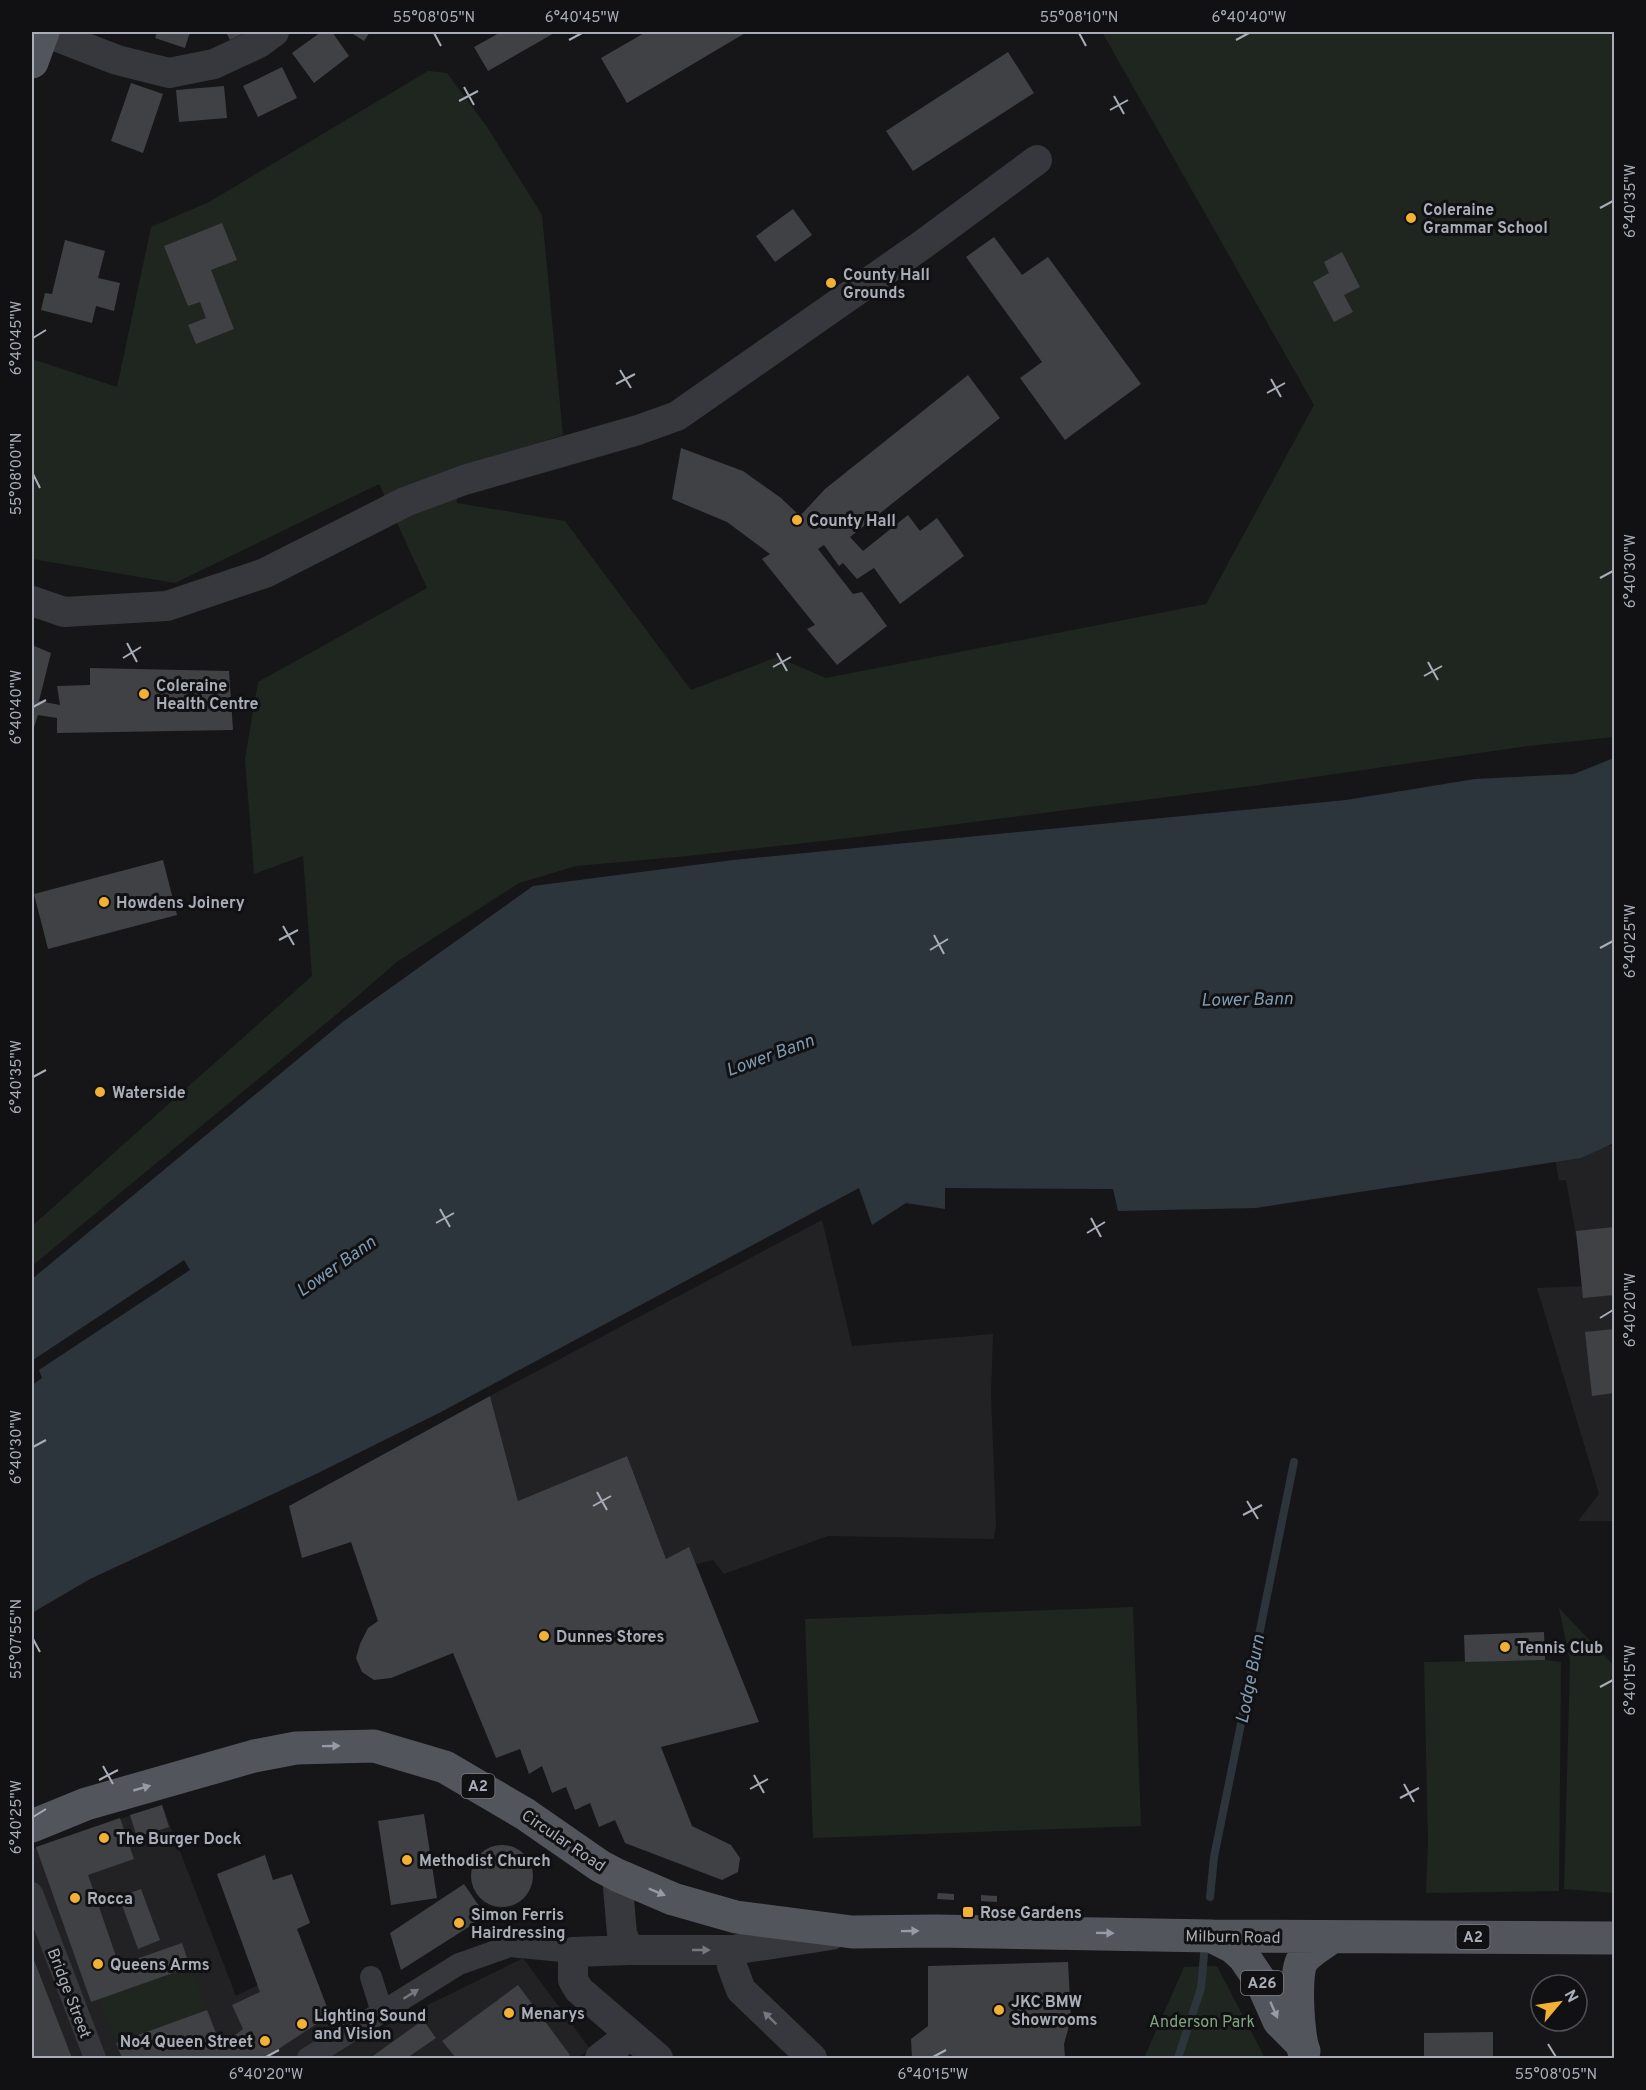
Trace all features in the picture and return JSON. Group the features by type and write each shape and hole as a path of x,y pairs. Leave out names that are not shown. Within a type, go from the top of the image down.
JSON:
{"main road":[{"path":"32,62 44,32"},
{"name":"Circular Road","path":"32,1826 86,1804 275,1752 309,1747 374,1746 445,1767 525,1814 600,1866 673,1899 735,1917 852,1932"},
{"name":"A2","path":"32,1798 48,1803 86,1804"},
{"name":"Milburn Road","path":"852,1932 1614,1938"},
{"name":"A26","path":"1200,1935 1233,1947 1244,1957 1255,1971 1279,2021 1303,2050"},
{"name":"A26","path":"1303,2050 1297,1985 1300,1966 1303,1960 1332,1937"}],"street":[{"path":"44,32 117,60 169,73 214,64 259,43 274,32"},
{"path":"32,601 64,612 167,606 265,573 405,502 464,480 638,430 677,416 922,245 1037,160"},
{"path":"617,1875 622,1934 629,1950"},
{"name":"Bridge Street","path":"32,1893 95,2058"},
{"path":"308,2058 459,1964 510,1946 573,1952 732,1950 852,1932"},
{"path":"732,1950 732,1965 741,1990 812,2058"},
{"path":"573,1952 573,1980 579,1990 658,2058"},
{"path":"371,1977 382,2012"},
{"path":"600,2058 630,2035"}],"shaded area":[{"path":"1552,1142 1614,1146 1614,1521 1578,1521 1599,1494 1537,1288 1585,1286 1566,1180 1559,1181"},
{"path":"822,1220 852,1346 993,1334 991,1394 996,1524 994,1539 828,1536 724,1574 713,1560 696,1564 689,1548 666,1559 627,1456 518,1501 490,1396"},
{"path":"162,1805 236,1996 308,1960 330,2015 355,2041 523,1958 590,2049 578,2058 32,2058 32,1849"}],"green space":[{"path":"1102,32 1614,32 1614,737 1528,746 1253,786 850,838 576,866 519,883 398,961 32,1266 32,1226 312,976 303,856 254,874 245,759 258,682 427,588 379,484 175,583 32,559 32,359 117,387 151,227 209,202 428,71 447,73 487,127 542,215 563,435 454,470 457,503 565,521 691,690 777,657 826,678 1206,604 1314,405"},
{"path":"1133,1607 1141,1826 813,1838 805,1619"},
{"path":"1559,1608 1614,1666 1614,1893 1564,1889 1570,1661"},
{"path":"1545,1660 1561,1662 1559,1891 1426,1893 1428,1842 1424,1662"},
{"name":"Anderson Park","path":"1217,1966 1265,2058 1144,2058 1184,1967"},
{"path":"190,1967 207,2010 116,2043 99,1999"}],"water":[{"name":"Lower Bann","path":"1614,758 1614,1143 1581,1158 1256,1208 1118,1211 1113,1189 945,1188 945,1209 906,1203 872,1225 859,1188 441,1412 316,1474 90,1579 32,1613 32,1279 344,1021 533,886 733,860 1346,800 1475,779 1574,774"}],"pier":[{"path":"184,1260 190,1270 39,1370 42,1378 32,1385 32,1358 33,1360"}],"building":[{"path":"157,32 190,32 185,48 155,38"},
{"path":"226,32 246,32 230,40"},
{"path":"321,32 332,32 349,56 314,83 292,53"},
{"path":"350,32 370,32 364,41"},
{"path":"501,32 556,32 488,71 474,47"},
{"path":"646,32 747,32 627,103 601,58"},
{"path":"1008,52 1034,93 913,171 886,131"},
{"path":"282,67 297,98 258,117 243,86"},
{"path":"131,83 163,94 143,153 111,141"},
{"path":"224,86 227,118 179,122 176,90"},
{"path":"793,209 812,235 775,262 756,236"},
{"path":"222,223 237,260 211,270 234,329 196,344 188,325 206,318 200,302 188,306 164,246"},
{"path":"994,237 1022,275 1048,257 1141,384 1065,440 1020,378 1042,362 966,257"},
{"path":"65,240 105,251 98,278 120,283 114,311 96,306 92,323 41,310 45,293 52,294"},
{"path":"1342,252 1360,287 1344,295 1353,312 1334,322 1313,282 1329,273 1324,262"},
{"name":"County Hall","path":"968,375 1000,418 850,537 863,551 908,515 920,531 937,518 964,556 900,604 874,568 857,579 843,563 839,566 824,545 818,549 853,594 862,592 887,626 837,665 807,629 815,625 762,559 770,554 727,522 672,499 681,448 743,471 781,498 800,516 825,489"},
{"name":"Coleraine Health Centre","path":"32,645 51,653 39,701 60,705 57,686 90,685 90,668 229,671 233,730 57,733 57,718 38,715 32,733"},
{"path":"163,860 177,915 48,949 34,894"},
{"path":"1614,1227 1614,1295 1583,1298 1576,1231"},
{"path":"1614,1329 1614,1393 1592,1396 1585,1332"},
{"name":"Dunnes Stores","path":"490,1396 518,1501 627,1456 666,1559 689,1547 759,1722 661,1747 692,1826 731,1845 740,1858 738,1872 722,1880 625,1843 615,1820 599,1827 590,1803 575,1810 566,1787 552,1793 542,1766 529,1774 520,1749 496,1758 453,1653 391,1678 374,1680 362,1672 356,1658 360,1644 368,1628 378,1621 351,1542 302,1558 289,1506"},
{"name":"Tennis Club","path":"1544,1632 1545,1660 1465,1662 1464,1635"},
{"path":"162,1805 169,1827 137,1837 130,1815"},
{"name":"Methodist Church","path":"424,1814 437,1898 391,1905 378,1821"},
{"path":"120,1818 134,1859 88,1875 119,1965 182,1943 190,1967 91,2002 36,1847"},
{"path":"502,1845 524,1854 533,1876 524,1898 502,1907 480,1898 471,1876 480,1854"},
{"path":"265,1855 273,1880 292,1874 310,1923 297,1929 330,2015 265,2058 122,2058 116,2043 207,2010 221,2046 243,2029 232,2005 260,1992 217,1874"},
{"path":"464,1884 486,1916 401,1970 390,1933"},
{"path":"141,1889 160,1940 138,1949 119,1897"},
{"path":"938,1893 954,1894 954,1900 937,1899"},
{"path":"981,1895 997,1896 997,1902 981,1901"},
{"path":"32,1955 72,2058 32,2058"},
{"name":"JKC BMW Showrooms","path":"1068,1962 1071,2019 1064,2044 1065,2058 912,2058 911,2039 928,2026 928,1966"},
{"name":"Menarys","path":"518,1985 570,2055 566,2058 456,2058 442,2041"},
{"path":"423,2020 436,2038 407,2058 370,2058"},
{"path":"1493,2032 1493,2058 1424,2058 1424,2033"}],"waterway":[{"name":"Lodge Burn","path":"1210,1897 1214,1857 1294,1462"},
{"name":"Lodge Burn","path":"1178,2058 1201,1988 1205,1944"}],"place":[{"name":"Coleraine Grammar School","path":"1411,218"},
{"name":"County Hall Grounds","path":"831,283"},
{"name":"County Hall","path":"797,520"},
{"name":"Coleraine Health Centre","path":"144,694"},
{"name":"Howdens Joinery","path":"104,902"},
{"name":"Waterside","path":"100,1092"},
{"name":"Dunnes Stores","path":"544,1636"},
{"name":"Tennis Club","path":"1505,1647"},
{"name":"The Burger Dock","path":"104,1838"},
{"name":"Methodist Church","path":"407,1860"},
{"name":"Rocca","path":"75,1898"},
{"name":"Rose Gardens","path":"968,1912"},
{"name":"Simon Ferris Hairdressing","path":"459,1923"},
{"name":"Queens Arms","path":"98,1964"},
{"name":"JKC BMW Showrooms","path":"999,2010"},
{"name":"Menarys","path":"509,2013"},
{"name":"Lighting Sound and Vision","path":"302,2024"},
{"name":"No4 Queen Street","path":"265,2041"}]}
